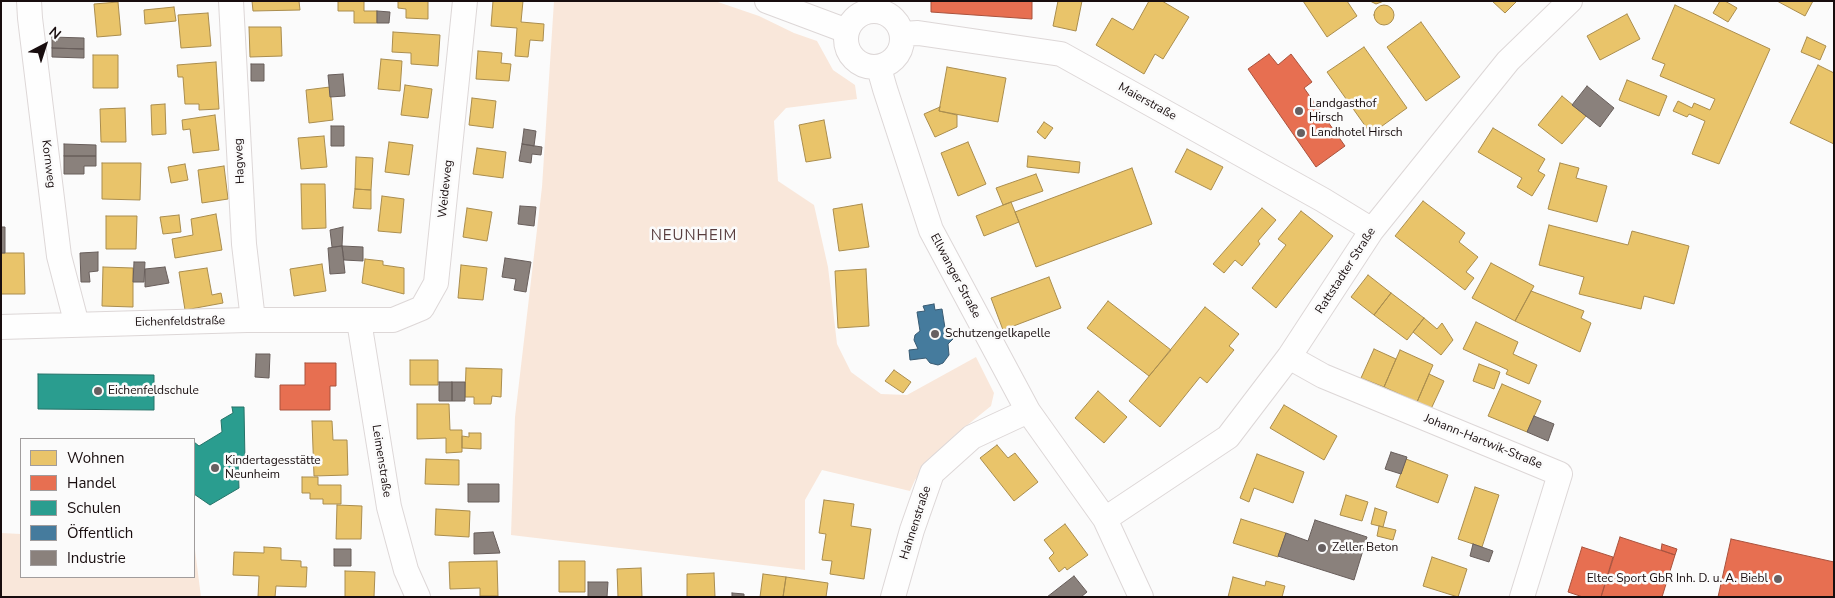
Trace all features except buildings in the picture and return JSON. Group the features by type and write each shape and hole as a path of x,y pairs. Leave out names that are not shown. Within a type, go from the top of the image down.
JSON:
{"street":[{"name":"Kornweg","path":"29,1 59,256 77,324"},
{"name":"Hagweg","path":"231,1 244,244 253,320"},
{"name":"Weideweg","path":"359,321 393,320 422,308 436,283 465,1"},
{"path":"767,1 847,31"},
{"name":"Rattstadter Straße","path":"1105,519 1228,437 1289,357 1372,230 1508,61 1570,1"},
{"path":"869,6 891,16 898,24 902,34 902,46 898,56 890,64 879,68 868,67 857,62 849,54 846,42 847,31 856,18 869,6"},
{"name":"Maierstraße","path":"902,34 918,33 1061,54 1315,196 1372,230"},
{"name":"Ellwanger Straße","path":"879,68 931,230 1028,411 1105,519 1141,597"},
{"name":"Eichenfeldstraße","path":"1,326 253,320 359,321"},
{"name":"Leimenstraße","path":"359,321 388,508 406,570 418,597"},
{"name":"Johann-Hartwik-Straße","path":"1289,357 1323,376 1560,474 1522,597"},
{"name":"Hahnenstraße","path":"892,597 912,530 932,474 972,437 1028,411"}],"shaded area":[{"path":"554,1 715,1 759,16 794,33 817,41 833,70 855,85 857,99 786,108 774,121 778,181 814,205 828,267 837,344 851,372 881,394 907,395 976,357 994,393 991,406 955,435 915,480 910,491 822,470 805,500 805,570 511,535 515,417 542,187"},
{"path":"1,533 20,534 20,578 195,578 195,550 201,597 1,597"}],"place":[{"name":"Landgasthof Hirsch","path":"1299,111"},
{"name":"Landhotel Hirsch","path":"1301,133"},
{"name":"Schutzengelkapelle","path":"935,334"},
{"name":"Eichenfeldschule","path":"98,391"},
{"name":"Kindertagesstätte Neunheim","path":"215,468"},
{"name":"Zeller Beton","path":"1322,548"},
{"name":"Eltec Sport GbR Inh. D. u. A. Biebl","path":"1778,579"}],"district":[{"name":"NEUNHEIM","path":"694,236"}]}
